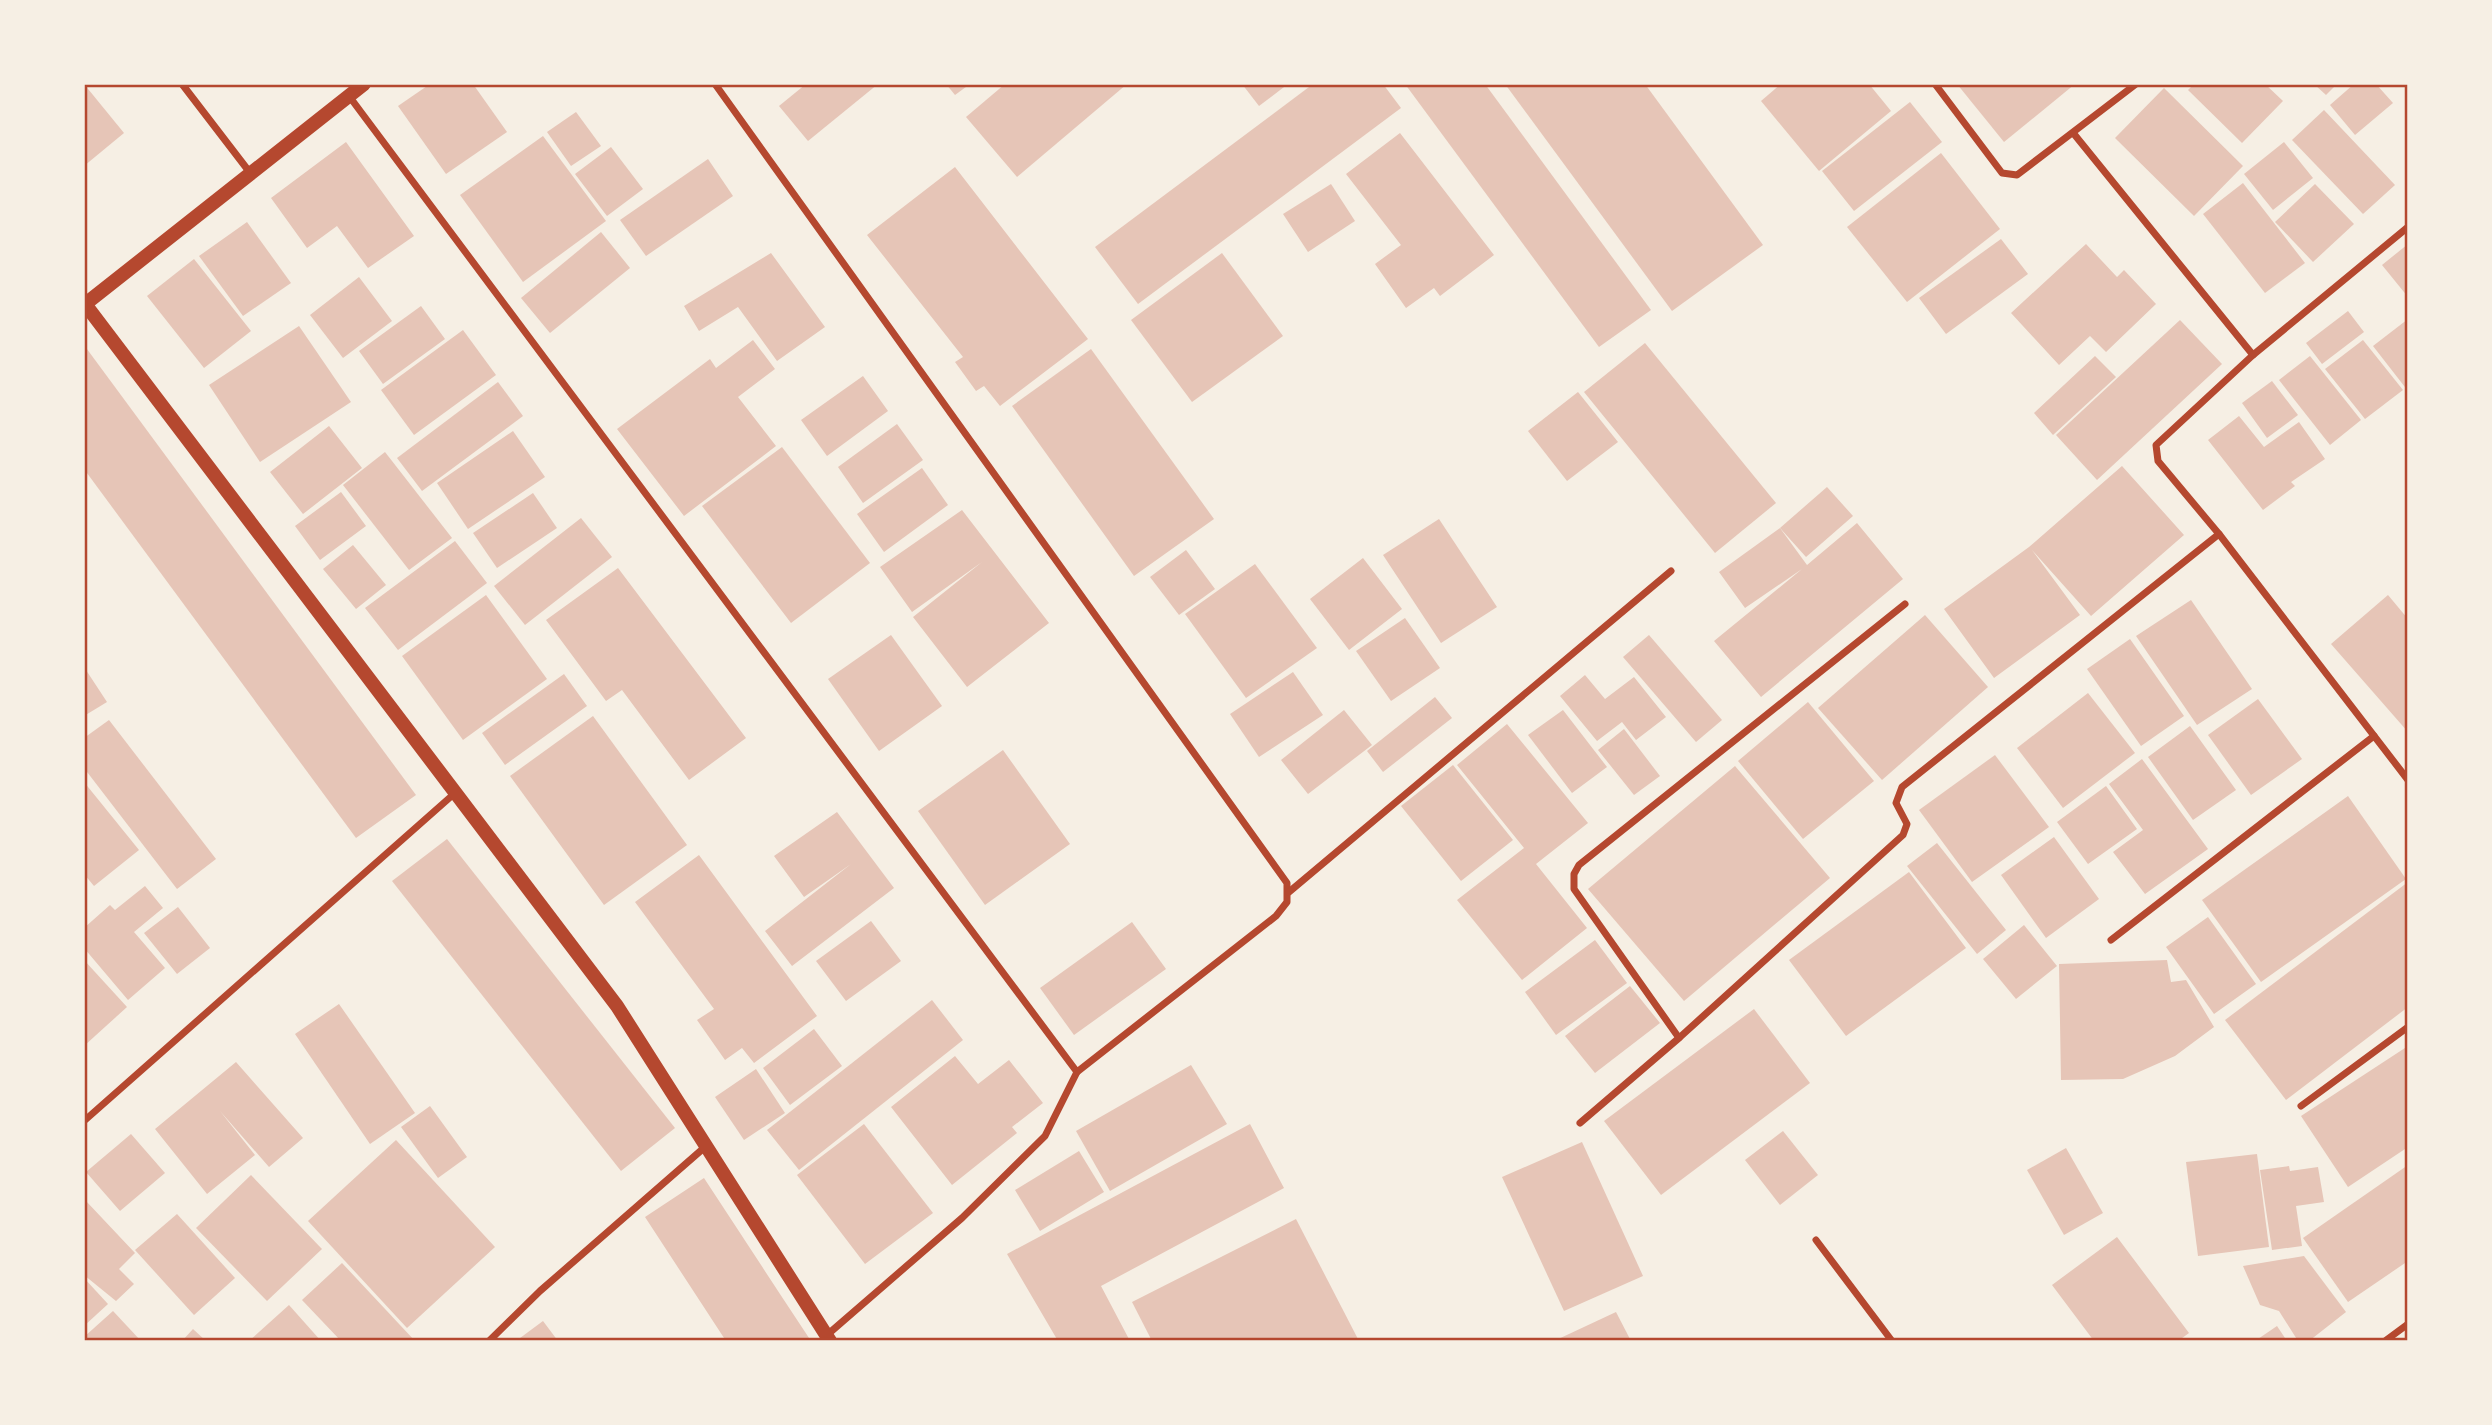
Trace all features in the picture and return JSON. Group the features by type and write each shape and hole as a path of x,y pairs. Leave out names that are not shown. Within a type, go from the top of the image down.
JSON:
{"main road":[{"path":"364,84 85,304 617,1006 828,1338"}],"street":[{"path":"182,84 251,174"},
{"path":"715,84 1279,872 1289,892 1287,902 1276,916 1077,1072 1045,1136 962,1218 828,1338"},
{"path":"1934,84 2002,173 2007,175 2017,175 2136,84"},
{"path":"349,96 1077,1072"},
{"path":"2074,134 2253,355"},
{"path":"2408,227 2253,355 2156,445 2158,461 2219,534 2408,780"},
{"path":"1580,1123 1679,1038 1903,835 1906,824 1896,803 1902,787 2219,534"},
{"path":"1289,892 1671,571"},
{"path":"1679,1038 1574,889 1574,874 1579,865 1905,604"},
{"path":"2110,940 2374,736"},
{"path":"84,1121 456,792"},
{"path":"2301,1107 2408,1027"},
{"path":"489,1341 540,1291 705,1147"},
{"path":"1816,1240 1892,1341"},
{"path":"2385,1341 2408,1324"}],"building":[{"path":"84,84 124,133 84,166"},
{"path":"430,84 473,84 507,132 446,174 398,106"},
{"path":"806,84 878,84 808,141 779,106"},
{"path":"946,84 970,84 955,95"},
{"path":"1005,84 1127,84 1017,177 966,117"},
{"path":"1242,84 1288,84 1259,106"},
{"path":"1313,84 1383,84 1401,108 1138,304 1095,247"},
{"path":"1405,84 1485,84 1651,310 1599,347"},
{"path":"1505,84 1645,84 1763,245 1672,311"},
{"path":"1781,84 1869,84 1891,111 1819,171 1761,101"},
{"path":"1957,84 2075,84 2004,142"},
{"path":"2194,84 2265,84 2283,101 2242,143 2188,90"},
{"path":"2314,84 2337,84 2326,95"},
{"path":"2354,84 2376,84 2393,103 2355,135 2330,105"},
{"path":"2164,88 2243,166 2194,216 2115,138"},
{"path":"1910,102 1942,142 1854,211 1822,171"},
{"path":"2324,110 2395,185 2363,214 2292,140"},
{"path":"576,112 601,146 571,166 547,132"},
{"path":"1400,133 1494,255 1440,296 1434,288 1406,308 1375,264 1401,245 1346,174"},
{"path":"543,136 606,221 523,282 460,195"},
{"path":"346,142 414,236 368,268 337,226 307,248 271,198"},
{"path":"2284,142 2313,178 2273,210 2244,174"},
{"path":"611,147 643,189 607,216 575,174"},
{"path":"1941,153 2000,229 1907,302 1847,227"},
{"path":"708,159 733,196 646,256 620,220"},
{"path":"955,167 1088,339 1000,406 984,386 976,391 955,362 963,357 867,235"},
{"path":"2243,183 2305,263 2265,293 2203,214"},
{"path":"1331,184 1355,221 1308,252 1283,214"},
{"path":"2315,184 2354,224 2313,262 2275,222"},
{"path":"247,222 291,283 243,316 199,256"},
{"path":"601,232 630,268 550,333 521,298"},
{"path":"2001,239 2028,274 1946,334 1919,298"},
{"path":"2086,244 2117,277 2124,270 2156,304 2106,352 2090,336 2059,365 2011,313"},
{"path":"2408,244 2408,297 2382,265"},
{"path":"771,253 825,327 777,361 738,307 699,331 684,306"},
{"path":"1222,253 1283,336 1192,402 1131,320"},
{"path":"194,259 251,331 204,368 147,296"},
{"path":"359,277 392,321 343,358 310,315"},
{"path":"421,306 445,339 383,384 359,351"},
{"path":"2348,311 2364,332 2322,364 2306,343"},
{"path":"2408,319 2408,391 2373,346"},
{"path":"2180,320 2222,364 2097,480 2056,435"},
{"path":"299,326 351,402 260,462 209,385"},
{"path":"463,330 496,375 414,435 381,390"},
{"path":"753,340 775,369 738,397 776,446 684,516 617,429 710,359 716,368"},
{"path":"2363,340 2403,390 2365,419 2325,369"},
{"path":"1645,343 1776,503 1715,553 1584,392"},
{"path":"84,345 416,795 356,838 84,469"},
{"path":"1091,349 1214,519 1134,576 1012,406"},
{"path":"2095,356 2116,377 2053,435 2034,413"},
{"path":"2310,356 2361,420 2330,445 2279,380"},
{"path":"863,376 888,411 827,456 801,420"},
{"path":"2272,381 2298,415 2267,438 2242,403"},
{"path":"498,382 523,416 422,491 397,458"},
{"path":"1578,392 1618,442 1567,481 1528,431"},
{"path":"2239,416 2264,447 2299,422 2325,459 2291,482 2295,486 2263,510 2208,440"},
{"path":"897,424 923,460 863,503 838,467"},
{"path":"329,426 362,468 303,514 270,472"},
{"path":"513,431 545,477 468,529 437,483"},
{"path":"782,447 870,563 791,623 702,506"},
{"path":"385,452 452,538 409,570 343,485"},
{"path":"2122,466 2184,535 2091,616 2032,550 2080,615 1994,678 1944,609 2029,547"},
{"path":"922,468 948,505 884,552 857,514"},
{"path":"1827,487 1853,516 1806,557 1780,528"},
{"path":"341,492 366,526 320,560 295,526"},
{"path":"533,493 557,528 497,568 473,533"},
{"path":"962,510 1049,623 967,687 913,617 982,562 912,612 880,567"},
{"path":"581,518 612,557 525,625 494,586"},
{"path":"1439,519 1497,607 1441,643 1383,555"},
{"path":"1857,523 1903,579 1761,697 1714,641 1802,569 1745,608 1719,572 1780,528 1807,565"},
{"path":"455,541 487,583 398,650 365,608"},
{"path":"353,545 386,585 356,609 323,569"},
{"path":"1186,550 1215,589 1179,615 1150,577"},
{"path":"1363,558 1402,609 1349,650 1310,599"},
{"path":"1255,564 1317,648 1246,698 1185,614"},
{"path":"618,568 746,738 689,780 622,690 606,701 546,620"},
{"path":"486,595 547,679 463,740 402,656"},
{"path":"2388,595 2408,619 2408,732 2331,644"},
{"path":"2191,600 2252,689 2197,725 2136,636"},
{"path":"1925,615 1988,687 1882,780 1818,708"},
{"path":"1405,618 1440,668 1391,701 1356,651"},
{"path":"891,635 942,706 879,751 828,679"},
{"path":"1649,635 1722,720 1696,742 1623,657"},
{"path":"2130,639 2184,716 2141,746 2087,669"},
{"path":"84,667 107,702 84,716"},
{"path":"1293,672 1323,715 1259,757 1230,714"},
{"path":"564,674 587,706 505,765 482,733"},
{"path":"1585,675 1605,699 1634,677 1666,717 1636,740 1622,722 1597,741 1560,696"},
{"path":"2088,693 2135,753 2063,808 2017,748"},
{"path":"1435,697 1452,718 1383,772 1367,751"},
{"path":"2258,699 2302,759 2251,795 2208,735"},
{"path":"1808,702 1874,781 1803,839 1738,761"},
{"path":"1344,710 1372,745 1308,794 1281,760"},
{"path":"1563,710 1607,767 1572,793 1528,735"},
{"path":"593,716 687,845 604,905 510,776"},
{"path":"109,720 216,859 177,889 84,768 84,738"},
{"path":"1507,724 1588,823 1536,864 1587,928 1522,980 1457,900 1524,848 1457,765"},
{"path":"2190,726 2236,790 2193,820 2148,757"},
{"path":"1624,729 1660,776 1634,795 1598,750"},
{"path":"1003,750 1070,844 985,905 918,811"},
{"path":"1995,755 2049,827 1972,882 1919,810"},
{"path":"2142,759 2208,849 2145,894 2113,852 2143,830 2109,784"},
{"path":"1453,765 1513,840 1461,881 1401,806"},
{"path":"1735,766 1830,878 1684,1001 1588,889"},
{"path":"84,782 139,850 94,886 84,874"},
{"path":"2106,786 2137,829 2088,864 2057,822"},
{"path":"2348,796 2406,879 2261,982 2202,900"},
{"path":"837,812 894,888 792,966 765,931 851,864 804,897 774,856"},
{"path":"2054,837 2099,899 2046,938 2001,875"},
{"path":"447,839 675,1128 621,1171 392,881"},
{"path":"1937,843 2006,930 1977,954 1907,866"},
{"path":"699,855 817,1016 754,1063 742,1048 725,1060 697,1020 714,1009 635,902"},
{"path":"1909,872 1966,948 1846,1036 1789,960"},
{"path":"2408,882 2408,1007 2286,1100 2225,1020"},
{"path":"145,886 163,908 134,932 165,968 128,1000 84,948 84,928 110,905 115,910"},
{"path":"178,907 210,948 177,974 144,933"},
{"path":"2208,917 2256,984 2214,1014 2166,947"},
{"path":"871,921 901,961 846,1001 816,961"},
{"path":"1132,922 1166,969 1074,1035 1040,988"},
{"path":"2024,925 2057,966 2016,999 1983,959"},
{"path":"1595,940 1627,983 1556,1035 1525,992"},
{"path":"84,960 127,1007 84,1046"},
{"path":"2167,960 2171,982 2186,980 2214,1027 2175,1056 2123,1079 2061,1080 2059,964"},
{"path":"1630,986 1660,1023 1595,1073 1565,1036"},
{"path":"932,1000 963,1040 799,1170 767,1130"},
{"path":"339,1004 415,1113 370,1144 295,1034"},
{"path":"1754,1009 1810,1083 1661,1195 1604,1121"},
{"path":"814,1029 842,1066 790,1105 763,1068"},
{"path":"2408,1046 2408,1147 2348,1187 2301,1116"},
{"path":"955,1056 978,1084 1009,1060 1043,1103 1012,1127 1017,1133 952,1185 891,1107"},
{"path":"236,1062 303,1138 269,1167 220,1111 255,1155 207,1194 155,1129"},
{"path":"1191,1065 1227,1124 1110,1191 1076,1131"},
{"path":"756,1069 785,1113 744,1140 715,1097"},
{"path":"430,1106 467,1157 438,1178 401,1127"},
{"path":"864,1124 933,1213 865,1264 797,1175"},
{"path":"1250,1124 1284,1188 1101,1286 1130,1341 1058,1341 1007,1254"},
{"path":"1783,1131 1818,1175 1780,1205 1745,1160"},
{"path":"131,1134 165,1173 120,1211 86,1172"},
{"path":"396,1140 495,1247 407,1328 308,1221"},
{"path":"1582,1142 1643,1276 1564,1311 1502,1177"},
{"path":"2066,1148 2103,1213 2064,1235 2027,1170"},
{"path":"1079,1151 1104,1192 1040,1231 1015,1190"},
{"path":"2257,1154 2269,1247 2198,1256 2186,1162"},
{"path":"2408,1165 2408,1261 2348,1302 2303,1238"},
{"path":"2289,1166 2290,1171 2318,1167 2324,1202 2296,1206 2302,1246 2272,1250 2260,1170"},
{"path":"251,1175 322,1249 267,1301 196,1228"},
{"path":"704,1178 811,1341 726,1341 645,1217"},
{"path":"86,1201 135,1253 119,1269 134,1284 116,1301 84,1275"},
{"path":"177,1214 235,1278 194,1315 135,1250"},
{"path":"1296,1219 1359,1341 1152,1341 1132,1302"},
{"path":"2117,1237 2189,1333 2178,1341 2094,1341 2052,1285"},
{"path":"2304,1256 2346,1312 2309,1341 2298,1341 2279,1311 2260,1305 2243,1266"},
{"path":"342,1263 415,1341 341,1341 302,1300"},
{"path":"84,1278 108,1304 84,1326"},
{"path":"289,1305 321,1341 249,1341"},
{"path":"113,1311 141,1341 84,1341 84,1337"},
{"path":"1616,1312 1631,1341 1554,1341"},
{"path":"543,1321 558,1341 516,1341"},
{"path":"2277,1326 2287,1341 2255,1341"},
{"path":"193,1329 206,1341 182,1341"}]}
